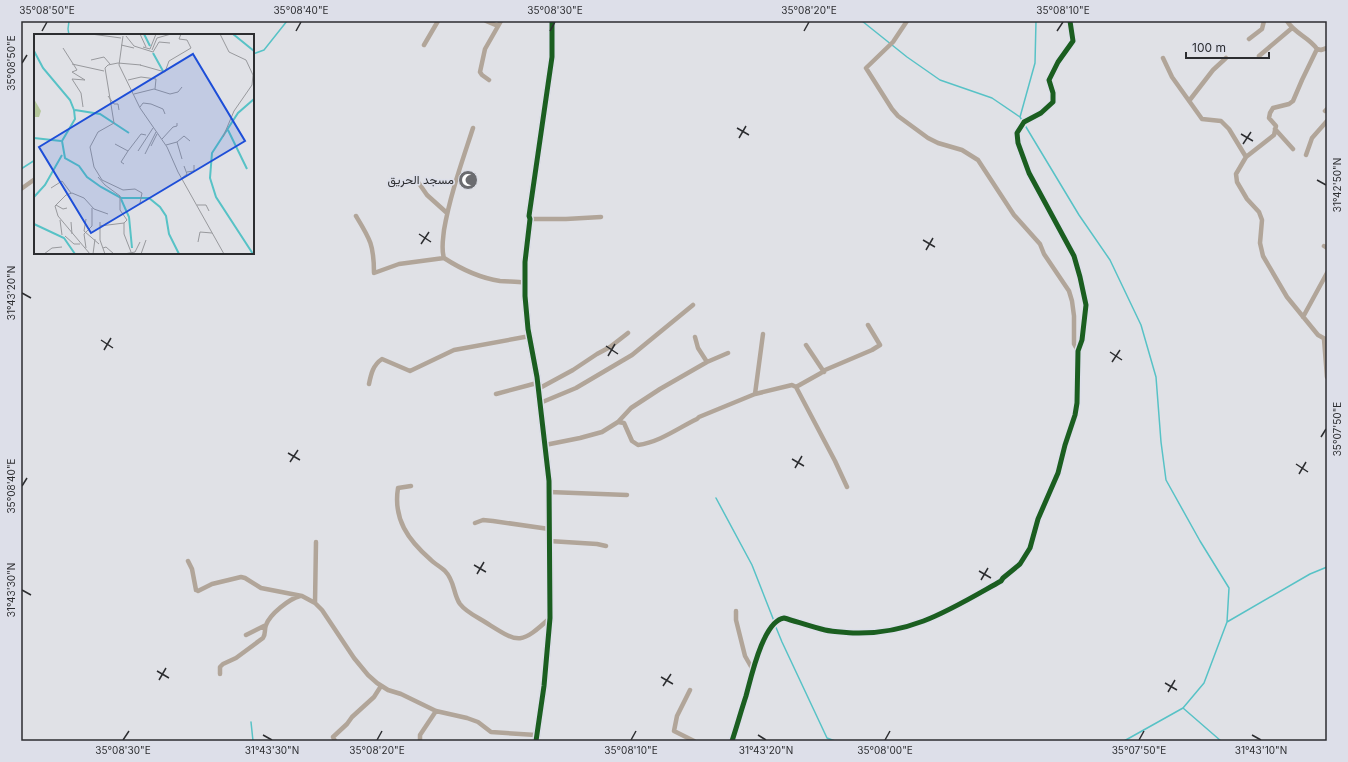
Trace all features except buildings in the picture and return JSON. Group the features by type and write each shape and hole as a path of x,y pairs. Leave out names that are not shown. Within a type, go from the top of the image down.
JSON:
{"street":[{"path":"424,45 438,21"},
{"path":"486,21 498,26"},
{"path":"489,80 480,72 485,49 501,21"},
{"path":"188,561 192,569 197,590 212,584 241,577 261,588 302,596 315,603 368,675 388,690 401,694 436,711 478,722 491,732 536,738 544,686 550,618 549,481 540,403 528,330 525,262 530,219 529,216 552,57 552,21"},
{"path":"907,21 893,42 866,68 898,116 928,138 938,143 962,150 978,160 1014,215 1040,244 1044,254 1069,291 1074,316 1074,344 1078,351"},
{"path":"732,741 762,643 773,624 779,619 784,618 826,630 876,633 913,625 945,613 1001,581 1020,564 1030,548 1038,518 1058,473 1075,415 1078,386 1078,351 1082,340 1086,305 1074,256 1029,173 1018,143 1017,133 1024,122 1041,113 1053,102 1053,93 1049,80 1058,62 1073,41 1070,21"},
{"path":"1249,39 1262,29 1264,21"},
{"path":"1287,21 1292,28 1311,41 1317,49"},
{"path":"1259,56 1292,28"},
{"path":"1317,49 1320,50 1327,48"},
{"path":"1317,49 1293,101 1289,104 1273,108 1270,113 1269,118 1276,126 1274,134 1246,157 1236,174 1237,182 1247,199 1259,212 1262,220 1260,243 1263,256 1287,297 1318,336 1326,340 1327,377"},
{"path":"1163,58 1172,77 1202,119 1221,121 1229,129 1246,157"},
{"path":"1189,101 1213,70 1226,58"},
{"path":"1306,156 1312,138 1327,121"},
{"path":"444,258 442,253 451,195 473,128"},
{"path":"1275,129 1293,149"},
{"path":"21,189 34,180"},
{"path":"418,182 427,195 447,213"},
{"path":"356,216 371,242 374,260 374,273 399,264 444,258 473,274 500,281 519,281 525,283"},
{"path":"530,219 601,217"},
{"path":"1302,317 1327,273"},
{"path":"540,403 576,388 632,355 693,305"},
{"path":"618,422 624,423 632,440 638,445 643,445 666,436 697,419 698,417 755,394 792,385 796,387 824,372 825,370 872,350 880,345 868,325"},
{"path":"496,394 537,386 573,370 596,354 610,348 628,333"},
{"path":"755,394 763,334"},
{"path":"369,384 376,364 382,360 410,371 454,350 530,336"},
{"path":"695,337 698,348 707,362"},
{"path":"806,345 824,372"},
{"path":"545,444 599,434 618,422 631,408 645,399 707,362 728,353"},
{"path":"796,387 847,487"},
{"path":"411,486 398,488 397,507 402,525 420,550 450,577 460,605 511,638 517,639 529,636 550,618"},
{"path":"549,492 626,495"},
{"path":"475,523 488,520 549,529"},
{"path":"549,541 597,544 606,546"},
{"path":"315,603 316,542"},
{"path":"220,674 220,667 223,664 236,658 260,642 265,634 266,625 272,616 292,598 302,596"},
{"path":"736,611 736,620 745,656 753,670"},
{"path":"246,636 266,625"},
{"path":"335,741 333,737 335,734 347,724 352,717 374,696 381,686"},
{"path":"690,690 677,716 674,731 694,741"},
{"path":"420,741 420,735 436,711"}],"waterway":[{"path":"69,21 69,34"},
{"path":"254,54 264,50 287,21"},
{"path":"862,21 907,57 940,80 992,98 1020,117 1079,215 1110,260 1141,325 1156,377 1161,442 1166,480 1200,541 1229,588 1227,622 1204,683 1183,708 1124,741"},
{"path":"1020,117 1035,63 1036,21"},
{"path":"21,169 34,161"},
{"path":"716,498 752,565 774,621"},
{"path":"1227,622 1310,574 1327,567"},
{"path":"775,625 827,738 835,741"},
{"path":"1183,708 1221,741"},
{"path":"251,722 253,741"}],"cycle path":[{"path":"536,741 544,686 550,618 549,481 537,377 528,329 525,296 525,262 530,219 529,216 552,57 552,21"},
{"path":"732,741 759,651 764,639 777,621 784,618 825,630 853,633 894,630 913,625 948,610 1001,581 1020,564 1030,548 1038,519 1058,473 1075,415 1077,403 1078,351 1082,340 1086,305 1074,256 1029,173 1018,143 1017,133 1024,122 1041,113 1053,102 1053,93 1049,80 1058,62 1073,41 1070,21"}],"place":[{"name":"مسجد الحريق","path":"468,180"}]}
